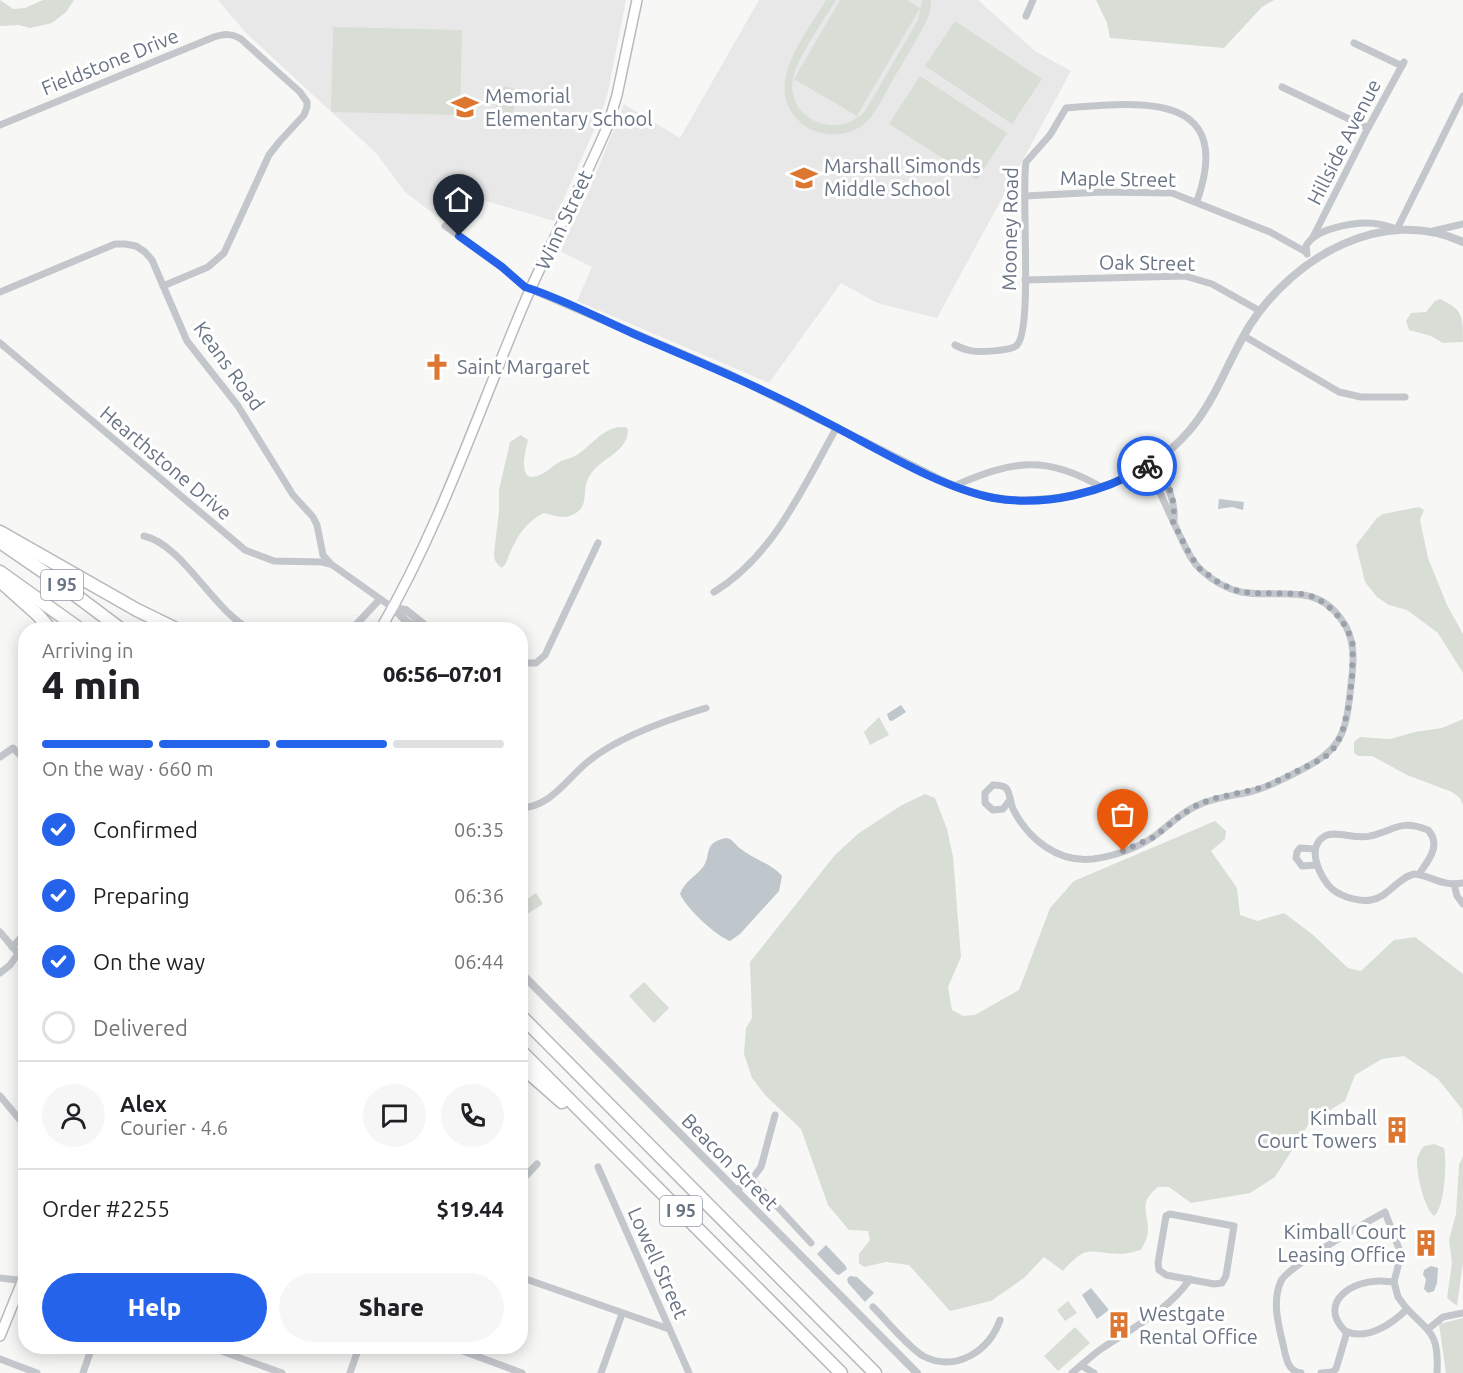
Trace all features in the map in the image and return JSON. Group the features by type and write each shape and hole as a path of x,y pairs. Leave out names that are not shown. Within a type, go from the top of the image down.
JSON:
{"highway":[{"path":"0,532 162,622"},
{"name":"I 95","path":"0,542 111,622"},
{"name":"I 95","path":"0,572 70,622"},
{"path":"0,581 44,622"},
{"path":"528,1017 557,1052"},
{"name":"I 95","path":"528,1023 875,1373"},
{"name":"I 95","path":"528,1058 841,1373"},
{"path":"528,1072 647,1178"}],"main road":[{"name":"Winn Street","path":"385,622 418,560 450,491 531,289 610,119 638,0"},
{"path":"0,1336 18,1294"}],"street":[{"path":"1026,16 1033,0"},
{"name":"Fieldstone Drive","path":"0,125 214,37 235,35 300,92 307,105 304,116 269,155 224,253 205,268 163,286"},
{"name":"Hillside Avenue","path":"1306,252 1306,245 1314,237 1368,128 1403,64 1354,43"},
{"path":"1282,87 1368,128"},
{"path":"1397,229 1463,96"},
{"name":"Mooney Road","path":"955,345 970,351 1013,348 1018,345 1024,328 1025,165 1028,158 1050,135 1066,108 1110,104 1151,105 1167,108 1183,116 1199,131 1205,148 1204,178 1197,201"},
{"name":"Maple Street","path":"1025,196 1103,192 1177,194 1270,232 1306,252"},
{"path":"1314,237 1362,223 1397,229 1433,231 1463,224"},
{"path":"445,226 502,267 525,287 729,374 954,486 981,495 1012,500 1061,497 1101,487 1147,466 1185,435 1204,412 1244,336 1260,311 1288,278 1311,262 1353,241 1379,232 1397,229"},
{"path":"1433,231 1463,242"},
{"name":"Keans Road","path":"0,292 120,244 136,246 145,252 152,260 187,341 244,415 293,495 313,517 318,528 323,555 331,564"},
{"path":"1306,252 1311,262"},
{"name":"Oak Street","path":"1025,280 1185,276 1212,284 1260,311"},
{"path":"1244,336 1339,392 1365,397 1406,397"},
{"name":"Hearthstone Drive","path":"0,343 241,547 274,561 331,564"},
{"path":"714,591 744,570 779,529 837,427"},
{"path":"1155,460 1172,494 1173,522"},
{"path":"954,486 987,473 1031,464 1051,466 1071,472 1101,487"},
{"path":"1009,801 1021,823 1047,849 1074,859 1099,858 1148,840 1199,804 1265,787 1298,772 1324,758 1338,743 1349,705 1353,657 1353,645 1341,619 1326,604 1307,595 1250,593 1226,587 1197,566 1147,466"},
{"path":"144,536 161,543 240,622"},
{"path":"528,663 536,663 545,655 598,543"},
{"path":"331,564 393,608 407,622"},
{"path":"358,622 380,599"},
{"path":"393,608 406,610 422,622"},
{"path":"528,807 543,802 585,764 609,747 706,708"},
{"path":"0,757 13,748 18,753"},
{"path":"1419,874 1432,853 1434,841 1428,830 1409,825 1399,825 1364,838 1329,835 1320,840 1316,849 1317,865 1326,881 1344,896 1360,900 1376,899 1403,878 1412,874 1419,874 1437,882 1463,883"},
{"path":"1316,849 1300,848 1296,858 1302,866 1317,865"},
{"path":"1454,884 1457,896 1463,904"},
{"path":"0,932 18,954 0,973"},
{"path":"12,946 18,941"},
{"name":"Beacon Street","path":"528,980 917,1373"},
{"path":"0,1096 18,1117"},
{"path":"736,1191 758,1171 776,1115"},
{"path":"528,1174 537,1164"},
{"name":"Lowell Street","path":"598,1167 688,1373"},
{"path":"751,1178 811,1243"},
{"path":"1301,1373 1292,1370 1288,1362 1278,1320 1277,1294 1285,1276 1334,1242 1385,1212 1401,1254 1394,1282 1398,1297 1428,1329 1437,1345 1437,1373"},
{"path":"1170,1214 1231,1224 1234,1228 1226,1276 1223,1281 1216,1284 1190,1279 1164,1274 1158,1269 1166,1216 1170,1214"},
{"path":"0,1278 18,1279"},
{"path":"1072,1373 1099,1351 1178,1296 1190,1279"},
{"path":"528,1280 669,1329"},
{"path":"1394,1282 1365,1282 1339,1298 1334,1314 1338,1323 1347,1332 1361,1333 1381,1328 1407,1309"},
{"path":"873,1307 920,1354 944,1367 976,1354 990,1340 1000,1320"},
{"path":"1428,1329 1443,1317 1463,1313"},
{"path":"601,1373 622,1314"},
{"path":"1321,1373 1332,1372 1336,1369 1347,1332"},
{"path":"83,1373 90,1354"},
{"path":"229,1354 282,1373"},
{"path":"350,1373 357,1354"},
{"path":"471,1354 522,1373"},
{"path":"0,1359 37,1373"},
{"path":"1082,1366 1094,1373"}],"shaded area":[{"path":"0,0 13,9 25,8 43,0 74,0 66,12 52,23 30,28 19,25 0,26"},
{"name":"Memorial Elementary School","path":"218,0 626,0 602,112 554,221 466,195 446,223 405,192 376,153 247,34"},
{"name":"Marshall Simonds Middle School","path":"759,0 978,0 1035,51 1071,71 937,318 877,303 841,283 769,383 577,301 592,267 560,251 587,195 624,104 680,138"},
{"path":"826,0 836,0 799,61 793,78 793,93 797,105 805,115 816,122 828,125 854,120 865,111 918,20 922,0 931,0 930,12 925,24 875,111 863,125 840,134 821,133 805,126 791,111 786,97 785,83 794,54"},
{"path":"840,0 907,0 920,8 857,116 794,79"},
{"path":"1096,0 1274,0 1262,7 1224,48 1110,38 1107,23"},
{"path":"955,21 1042,79 1012,124 925,66"},
{"path":"333,27 462,30 460,115 331,112"},
{"path":"920,76 1007,133 977,180 889,124"},
{"path":"504,86 515,89 519,95 511,117 505,120 498,118 495,113 497,91"},
{"path":"1440,299 1460,314 1463,325 1463,342 1443,343 1431,336 1409,330 1406,321 1411,313 1426,312 1435,301"},
{"path":"618,427 626,427 628,430 623,445 592,472 586,484 584,502 580,510 560,517 544,513 530,522 520,534 502,568 496,562 494,553 499,490 510,442 521,435 528,440 524,466 528,476 534,477 575,456 600,436"},
{"path":"1219,499 1244,502 1243,510 1232,507 1218,509"},
{"path":"1419,507 1424,510 1420,520 1428,558 1447,605 1463,634 1463,673 1438,633 1407,610 1389,605 1377,597 1365,582 1356,545 1377,518 1383,514"},
{"path":"901,705 906,712 892,721 889,720 887,714"},
{"path":"879,717 889,735 870,745 864,732"},
{"path":"1463,719 1463,805 1460,798 1452,792 1407,775 1372,756 1358,756 1354,753 1354,742 1360,737 1390,739 1442,728"},
{"path":"925,794 935,798 947,829 953,857 961,957 948,987 952,1010 963,1016 975,1015 1019,990 1050,908 1074,881 1215,821 1226,831 1225,839 1211,851 1237,888 1240,915 1257,921 1284,913 1312,934 1348,968 1361,971 1394,940 1415,937 1463,974 1463,1123 1462,1109 1438,1079 1404,1056 1382,1059 1355,1075 1345,1101 1310,1122 1275,1177 1250,1193 1191,1203 1169,1187 1158,1187 1146,1203 1148,1233 1141,1250 1127,1254 1084,1253 1063,1271 1044,1257 1024,1278 991,1301 950,1311 909,1265 886,1262 864,1267 859,1263 859,1254 870,1240 868,1231 849,1230 828,1205 801,1129 766,1096 752,1078 744,1054 746,1028 752,1018 750,962 835,855 859,833 902,805"},
{"path":"726,838 782,876 779,891 740,934 730,941 717,934 702,921 688,907 680,894 706,863 711,846 718,840"},
{"path":"536,893 543,904 528,913 528,898"},
{"path":"644,982 669,1008 654,1023 629,996"},
{"path":"1434,1144 1444,1148 1445,1163 1443,1194 1438,1211 1434,1216 1421,1190 1417,1159 1424,1146"},
{"path":"1463,1156 1463,1263 1457,1306 1447,1298 1452,1263 1449,1240 1456,1214 1459,1165"},
{"path":"826,1245 847,1269 839,1275 817,1254"},
{"path":"1431,1266 1438,1268 1437,1283 1434,1291 1428,1293 1424,1289 1426,1279 1423,1275 1424,1270"},
{"path":"850,1276 857,1277 874,1293 865,1302 848,1283 847,1279"},
{"path":"1091,1288 1109,1310 1097,1319 1082,1295"},
{"path":"1068,1301 1077,1313 1065,1321 1057,1310"},
{"path":"1463,1318 1463,1373 1446,1373 1439,1324"},
{"path":"1075,1327 1090,1343 1058,1371 1044,1356"}],"way so far":[{"path":"1123,851 1154,837 1199,804 1269,785 1298,772 1332,751 1338,743 1346,721 1353,663 1353,645 1346,626 1337,613 1320,600 1302,594 1250,593 1234,590 1202,571 1189,553 1173,522 1172,494 1155,460 1147,466"}],"place":[{"name":"Memorial Elementary School","path":"465,107"},
{"name":"Marshall Simonds Middle School","path":"804,178"},
{"name":"Saint Margaret","path":"437,367"},
{"name":"Kimball Court Towers","path":"1397,1130"},
{"name":"Kimball Court Leasing Office","path":"1426,1243"},
{"name":"Westgate Rental Office","path":"1119,1325"}],"route":[{"path":"459,236 508,271 525,287 544,293 729,374 922,471 965,490 1012,500 1061,497 1101,487 1147,466"}]}
